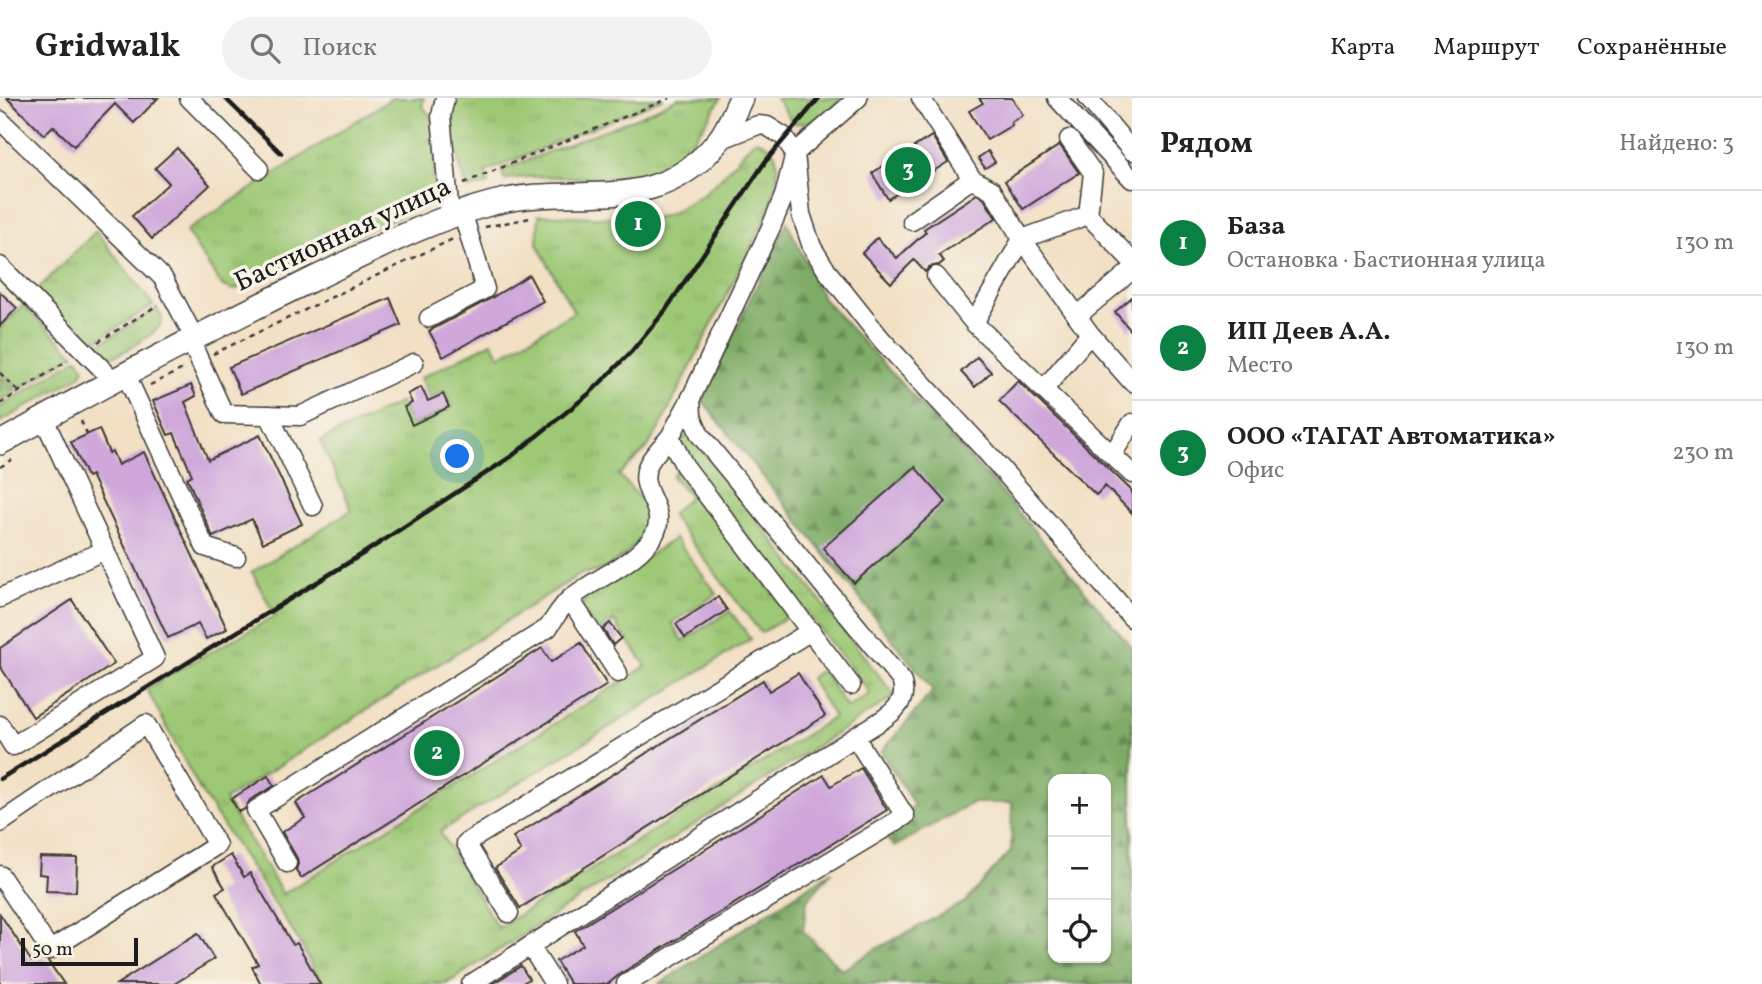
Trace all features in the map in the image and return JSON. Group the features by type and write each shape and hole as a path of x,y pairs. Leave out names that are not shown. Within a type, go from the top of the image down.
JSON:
{"main road":[{"name":"Бастионная улица","path":"0,443 48,427 125,383 431,222 460,219 498,201 540,195 632,193 652,189 680,175 719,140 741,98"}],"street":[{"path":"189,98 259,169"},
{"path":"429,318 485,289 448,190 442,116 445,98"},
{"path":"287,863 256,810 548,628 570,599 637,554 655,533 659,513 647,489 645,474 649,463 670,437 691,398 771,227 784,196 794,153 858,98"},
{"path":"921,98 972,179 992,190 1022,239 1090,334 1132,382"},
{"path":"1057,98 1132,179"},
{"path":"1088,98 1132,151"},
{"path":"0,120 163,278 224,414 300,416 414,363"},
{"path":"719,140 758,125 767,126 783,136 794,153 800,214 812,247 827,271 882,340 983,448 1132,618"},
{"path":"1069,139 1093,173 1088,215"},
{"path":"912,221 972,179"},
{"path":"974,323 1022,239 1088,215"},
{"path":"1088,215 1132,261"},
{"path":"0,266 125,383 205,547 236,557"},
{"path":"1077,316 1132,270"},
{"path":"936,276 974,323 1132,474"},
{"path":"1044,389 1090,334"},
{"path":"471,984 855,737 901,705 905,695 901,680 700,435 692,416 691,398"},
{"path":"269,415 313,506"},
{"path":"1112,455 1132,423"},
{"path":"0,724 13,746 155,658 48,427"},
{"path":"670,437 684,465 851,685"},
{"path":"0,598 105,550"},
{"path":"570,599 618,673"},
{"path":"509,913 466,843 811,631"},
{"path":"0,822 146,724 217,845 50,950 0,875"},
{"path":"626,984 905,816 855,737"},
{"path":"530,946 554,984"}],"path":[{"path":"448,190 670,98"},
{"path":"125,383 195,346 460,219 534,217"},
{"path":"0,373 19,391"},
{"path":"48,427 80,420 87,434"},
{"path":"0,467 21,454"}],"green space":[{"path":"392,98 424,98 422,106 430,115 436,132 434,191 425,204 234,290 222,286 186,231"},
{"path":"453,98 664,98 485,172 489,184 467,189 454,145"},
{"path":"678,98 721,98 681,152 648,174 617,178 540,176 504,180 502,170 643,115"},
{"path":"776,98 846,98 822,116 809,122 793,123"},
{"path":"754,140 772,150 778,169 768,213 661,425 647,448 619,475 638,496 646,510 647,520 640,539 616,562 596,572 582,573 225,800 283,894 646,666 614,621 596,634 581,606 591,594 675,538 717,594 672,623 683,641 730,611 751,639 440,832 498,928 834,717 810,678 822,670 847,708 870,693 685,458 680,441 686,436 695,441 895,696 446,984 322,984 299,941 201,792 146,688 275,616 252,572 352,510 320,441 401,402 413,426 452,407 445,391 430,398 420,378 492,342 500,356 574,312 537,244 539,215 651,219 670,214 703,194 719,180"},
{"path":"787,222 824,300 998,488 1132,647 1132,984 659,984 832,871 807,901 803,931 842,970 965,902 1011,851 1012,803 972,803 894,847 885,837 914,805 881,752 933,691 702,400"},
{"path":"96,231 153,305 87,346 35,292"},
{"path":"23,305 74,354 19,389 0,371 0,328"},
{"path":"156,309 161,315 162,322 159,327 131,347 109,356 100,355 91,349"},
{"path":"78,358 84,368 80,376 0,422 0,407"},
{"path":"0,376 16,391 0,401"},
{"path":"681,464 789,616 761,633 671,515 690,496 672,477"}],"building":[{"path":"7,98 158,98 134,123 115,104 74,146 53,126 44,135"},
{"path":"979,98 1012,98 1023,115 987,140 969,111 983,103"},
{"path":"932,136 948,162 888,199 872,173"},
{"path":"1060,145 1079,173 1023,209 1005,181"},
{"path":"177,148 210,185 152,239 132,216 169,183 155,168"},
{"path":"988,151 995,162 985,168 978,158"},
{"path":"977,194 984,199 996,218 939,255 944,261 939,265 929,267 925,272 914,260 891,283 862,253 877,238 897,258 926,232 924,229"},
{"path":"529,275 543,301 443,357 429,331"},
{"path":"0,292 17,308 0,326"},
{"path":"1132,297 1132,332 1115,312"},
{"path":"390,298 401,325 241,394 229,367"},
{"path":"977,357 991,372 975,387 961,372"},
{"path":"1018,381 1132,491 1132,513 1105,486 1096,495 999,401"},
{"path":"191,385 196,396 185,402 208,460 260,435 302,524 263,543 252,519 213,537 187,478 192,475 174,433 168,435 153,401"},
{"path":"421,387 428,401 443,394 449,407 412,425 404,407 412,403 408,394"},
{"path":"99,429 109,453 112,451 118,465 144,452 227,629 206,639 198,624 168,638 91,475 87,477 71,442"},
{"path":"915,467 946,502 854,583 823,548"},
{"path":"718,597 727,610 685,638 676,624"},
{"path":"72,600 114,664 33,717 0,666 0,648"},
{"path":"610,623 621,638 613,645 603,629"},
{"path":"581,643 607,685 301,878 296,870 297,858 282,832 305,818 296,803 542,648 551,662"},
{"path":"798,673 825,716 520,908 495,868 521,851 513,837 763,680 769,691"},
{"path":"861,768 887,810 620,974 608,984 570,984 556,961 583,945 575,931 824,775 831,786"},
{"path":"268,776 274,786 250,800 245,809 239,812 231,799"},
{"path":"231,855 244,877 250,873 293,945 297,943 320,984 261,984 252,967 258,964 216,893 225,888 212,867"},
{"path":"40,857 77,858 76,892 46,891 47,875 39,874"},
{"path":"0,914 32,962 41,957 48,961 64,984 0,984"},
{"path":"198,933 214,959 174,984 117,984"},
{"path":"521,966 529,979 521,984 492,984"}],"railway":[{"path":"225,98 281,153"},
{"path":"0,779 364,553 512,456 590,393 631,352 665,311 765,162 819,98"}],"place":[{"name":"ООО «ТАГАТ Автоматика»","path":"908,170"},
{"name":"База","path":"638,224"},
{"name":"ИП Деев А.А.","path":"437,753"}]}
